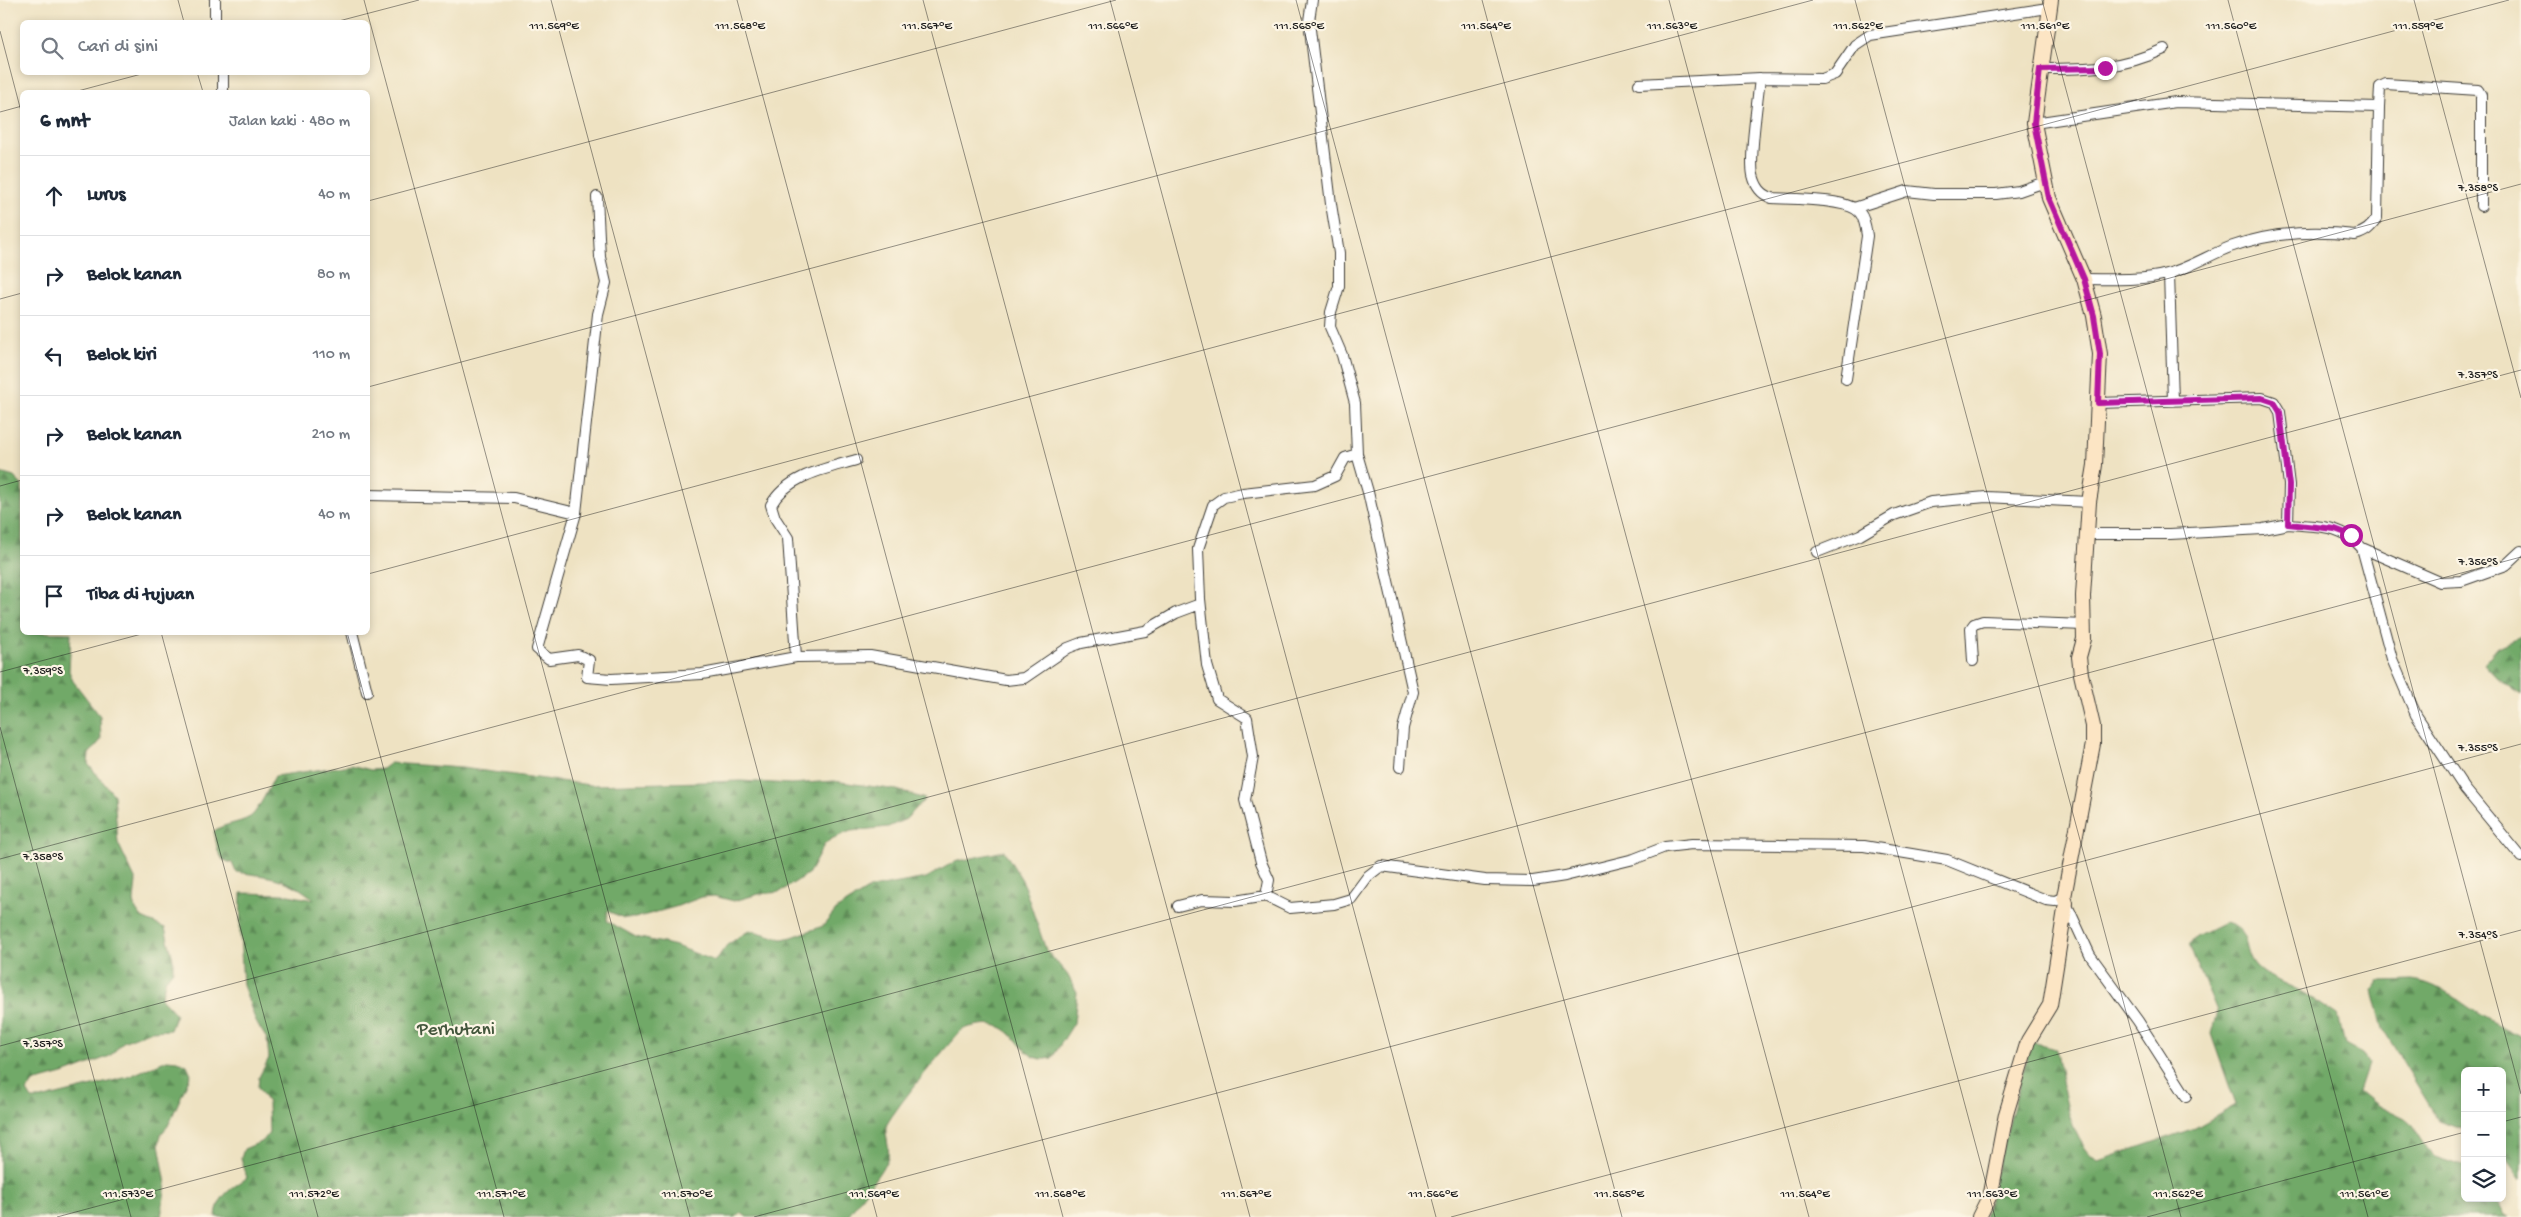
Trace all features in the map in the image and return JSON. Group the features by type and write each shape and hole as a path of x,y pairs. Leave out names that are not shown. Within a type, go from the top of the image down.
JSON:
{"street":[{"path":"215,20 216,0"},
{"path":"1312,0 1309,21 1331,204 1339,253 1339,286 1331,312 1330,327 1342,355 1356,403 1357,454 1368,492 1413,692 1403,728 1400,767"},
{"path":"1639,84 1760,78 1822,79 1830,77 1845,62 1854,45 1870,35 2050,4 2034,123 2045,182 2054,211 2084,279 2094,316 2100,354 2095,466 2087,534 2084,625 2080,666 2093,726 2094,744 2065,900 2050,1005 2028,1041 2006,1114 1992,1193 1979,1217"},
{"path":"2040,69 2105,68 2146,58 2164,49"},
{"path":"223,75 223,90"},
{"path":"1760,78 1752,169 1758,188 1763,194 1772,198 1846,204 1860,213 1867,236 1846,379"},
{"path":"2084,279 2142,280 2169,274 2204,262 2230,248 2272,237 2294,232 2354,234 2372,227 2377,218 2379,107 2380,88 2384,84 2479,91 2482,206"},
{"path":"2034,123 2176,102 2379,107"},
{"path":"1854,208 1907,191 1934,194 1996,194 2019,191 2045,182"},
{"path":"597,197 600,257 606,283 598,314 576,514 538,649 549,659 578,656 589,660 587,677 611,679 702,674 796,657 870,656 1006,680 1024,678 1068,648 1145,631 1176,613 1200,604"},
{"path":"2169,274 2173,401"},
{"path":"2098,403 2262,398 2274,402 2280,412 2289,485 2288,524"},
{"path":"1266,896 1269,880 1261,862 1245,800 1253,757 1247,718 1217,699 1207,665 1200,604 1198,549 1213,505 1224,497 1315,485 1335,476 1345,458 1357,454"},
{"path":"796,657 788,538 775,518 771,505 778,494 808,474 856,460"},
{"path":"370,495 514,498 576,514"},
{"path":"1817,552 1860,535 1894,515 1932,502 1986,497 2090,502"},
{"path":"2087,534 2170,534 2263,529 2288,524 2335,529 2351,535 2362,548 2392,659 2416,715 2465,789 2521,857"},
{"path":"2362,548 2440,582 2451,583 2506,565 2521,551"},
{"path":"1973,661 1971,628 1974,624 1983,622 2084,625"},
{"path":"353,635 367,692"},
{"path":"1178,906 1202,900 1235,901 1266,896 1290,908 1334,904 1350,899 1368,876 1381,866 1485,880 1533,881 1565,876 1634,859 1665,847 1692,844 1864,846 1947,860 2046,900 2065,900"},
{"path":"2065,900 2090,955 2138,1021 2186,1096"}],"green space":[{"path":"0,473 14,477 20,483 20,635 71,635 69,671 73,681 100,716 101,740 89,754 88,764 114,795 118,843 136,881 134,901 136,910 142,918 165,928 173,959 173,970 166,979 161,998 176,1014 170,1030 151,1031 123,1042 110,1056 63,1074 33,1082 27,1091 32,1099 41,1099 128,1077 167,1060 178,1061 187,1065 191,1074 168,1126 161,1134 159,1144 166,1184 161,1217 0,1217"},
{"path":"2521,637 2521,695 2497,677 2484,663 2498,647"},
{"name":"Perhutani","path":"390,763 462,768 590,785 741,781 791,784 834,781 897,790 925,799 906,819 888,827 851,831 831,839 824,845 809,873 780,892 759,894 734,901 714,896 702,897 635,918 624,918 607,911 607,921 636,937 676,946 715,961 727,945 750,930 782,939 792,937 823,926 837,909 871,888 926,878 954,862 1004,851 1022,880 1046,950 1067,974 1077,992 1074,1023 1052,1058 1041,1059 1032,1056 1003,1028 993,1025 979,1025 961,1031 920,1079 889,1121 886,1127 888,1157 886,1162 847,1217 747,1217 741,1213 736,1217 216,1217 222,1199 230,1189 247,1178 241,1158 244,1149 263,1141 269,1133 268,1103 258,1087 259,1077 269,1058 267,1039 256,1022 243,985 240,934 241,893 283,894 315,900 287,882 236,872 232,863 223,860 218,851 214,831 250,817 260,804 275,776 351,765 371,770 382,769"},
{"path":"2224,923 2233,926 2243,935 2252,960 2261,971 2310,996 2338,1015 2345,1044 2363,1054 2368,1064 2359,1091 2376,1105 2405,1119 2413,1126 2432,1156 2461,1166 2461,1202 2498,1202 2505,1215 2509,1217 1984,1217 2031,1042 2056,1048 2064,1094 2073,1124 2087,1151 2098,1161 2195,1128 2236,1105 2211,1034 2217,1012 2189,945 2196,937"},
{"path":"2413,980 2432,985 2448,993 2484,1017 2521,1036 2521,1180 2506,1159 2506,1067 2461,1067 2461,1129 2439,1121 2383,1029 2373,990 2379,981"}],"route":[{"path":"2105,68 2040,69 2034,123 2049,198 2084,279 2094,316 2100,354 2098,403 2262,398 2274,402 2280,412 2289,485 2288,524 2335,529 2351,535"}]}
